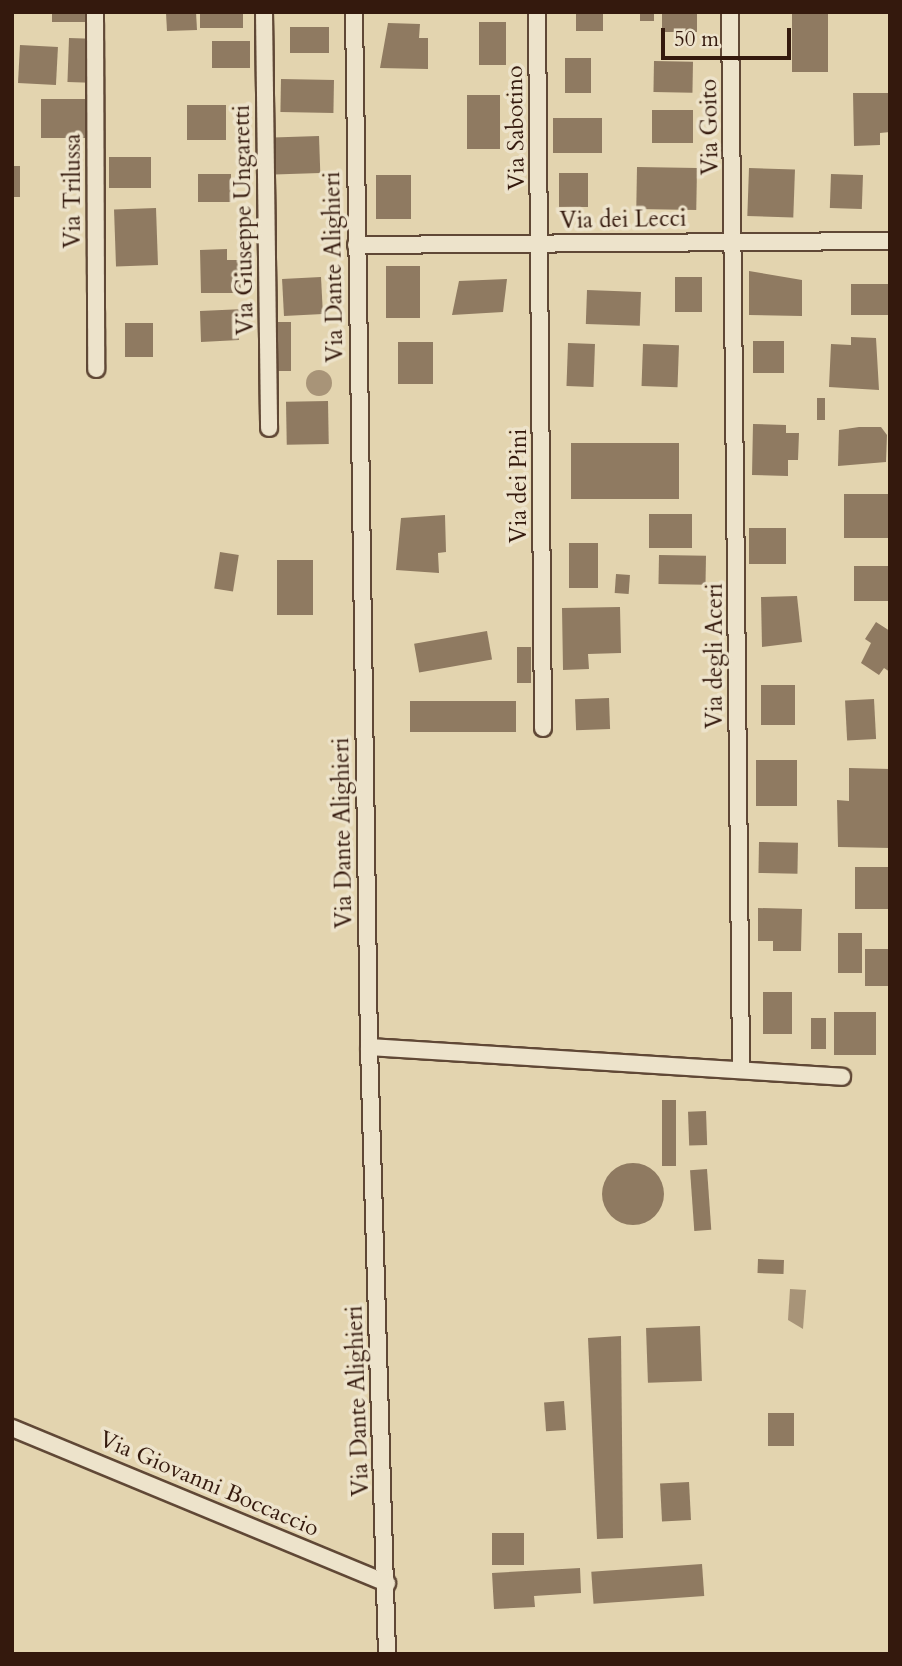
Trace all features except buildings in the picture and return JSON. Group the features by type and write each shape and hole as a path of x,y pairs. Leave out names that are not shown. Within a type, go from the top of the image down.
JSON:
{"street":[{"name":"Via Trilussa","path":"96,12 96,369"},
{"name":"Via Giuseppe Ungaretti","path":"264,12 269,428"},
{"name":"Via Dante Alighieri","path":"354,12 369,1047 387,1583 387,1654"},
{"name":"Via Sabotino","path":"537,12 540,244"},
{"name":"Via Goito","path":"730,12 734,242"},
{"name":"Via degli Aceri","path":"734,242 741,1070"},
{"name":"Via dei Lecci","path":"356,245 890,242"},
{"name":"Via dei Pini","path":"540,244 543,728"},
{"path":"369,1047 842,1077"},
{"name":"Via Giovanni Boccaccio","path":"12,1428 387,1583"}],"shaded area":[{"path":"319,370 328,374 332,383 328,392 319,396 310,392 306,383 310,374"},
{"path":"790,1289 806,1290 803,1329 788,1320"}]}
